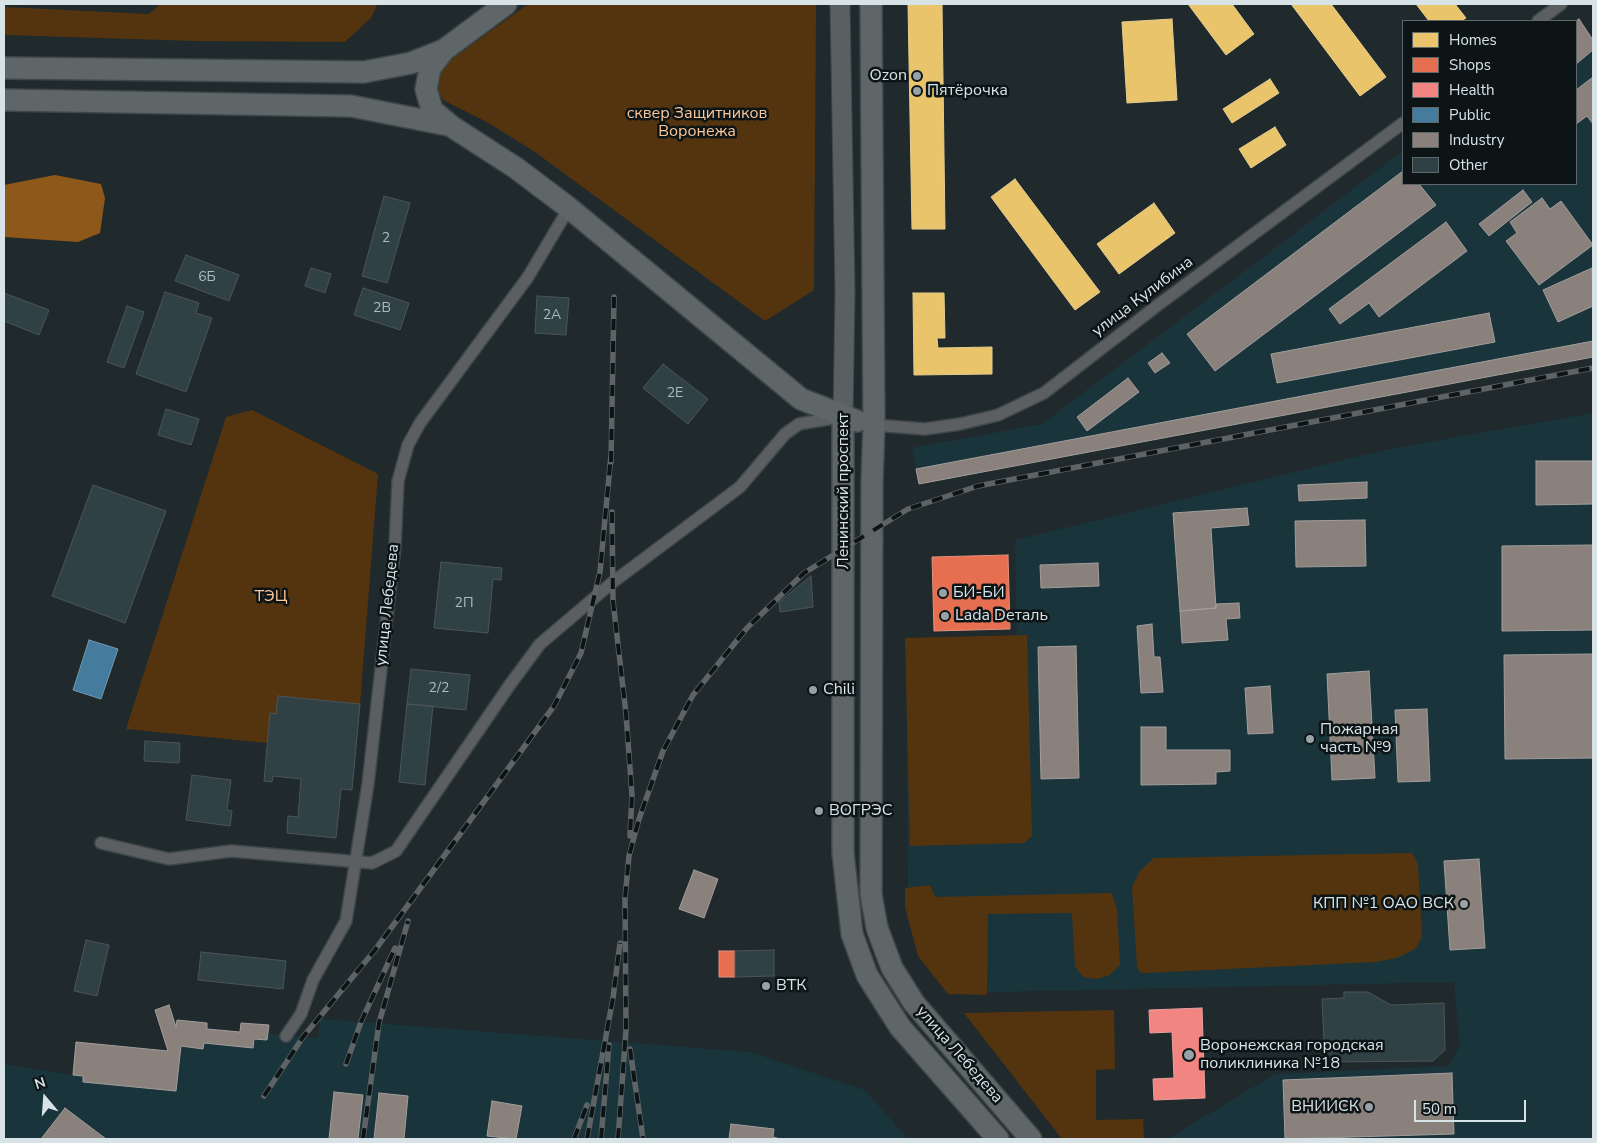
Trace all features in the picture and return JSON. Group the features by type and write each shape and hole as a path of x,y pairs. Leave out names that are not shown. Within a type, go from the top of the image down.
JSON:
{"highway":[{"path":"4,68 364,72 411,63 444,50 506,4"},
{"name":"Ленинский проспект","path":"872,4 874,425 872,481 871,887 877,928 892,968"},
{"path":"444,50 430,68 426,89 432,110 451,126 516,168 570,208 801,399 843,417 874,425"},
{"path":"4,100 351,106 451,126"},
{"name":"Ленинский проспект","path":"843,417 844,873 852,934 868,975"},
{"name":"улица Лебедева","path":"892,968 914,1003 1031,1139"},
{"name":"улица Лебедева","path":"868,975 900,1027 998,1139"}],"main road":[{"name":"Ленинский проспект","path":"840,4 844,292 843,417"}],"street":[{"path":"1539,20 1561,4"},
{"name":"улица Кулибина","path":"874,425 925,429 960,424 998,415 1044,393 1158,305 1402,124"},
{"name":"улица Лебедева","path":"286,1036 302,1014 312,980 343,927 356,863 368,784 386,628 398,480 408,445 420,423 528,277 570,208"},
{"path":"101,843 169,859 231,851 372,863 396,852 509,686 540,644 613,582 740,487 786,434 799,424 843,417"}],"shaded area":[{"path":"1579,19 1593,41 1593,357 919,484 912,448 1042,424 1402,152 1402,185 1577,185 1577,20"},
{"path":"55,175 101,184 105,198 100,233 78,242 4,237 4,185"},
{"path":"1593,413 1593,1139 1167,1139 1275,1074 1448,1066 1460,1046 1454,982 948,993 918,956 908,905 906,648 1017,645 1015,540 1389,449"},
{"path":"169,1005 176,1026 177,1020 207,1023 207,1029 240,1032 241,1023 269,1025 268,1034 318,1038 320,1019 750,1052 865,1090 908,1139 4,1139 4,1064 72,1075 76,1042 168,1051 155,1010"}],"green space":[{"path":"160,4 377,5 371,18 345,42 196,41 4,35 4,7 149,14"},
{"name":"сквер Защитников Воронежа","path":"528,4 816,4 814,290 765,321 535,152 487,122 443,100 437,89 437,72 441,67"},
{"name":"ТЭЦ","path":"252,410 378,474 360,704 278,696 276,714 271,713 268,743 126,729 226,417"},
{"path":"1027,635 1032,836 1024,843 910,846 905,638"},
{"path":"1412,853 1418,864 1422,937 1415,949 1397,958 1375,962 1145,973 1140,972 1137,967 1132,887 1140,871 1154,858"},
{"path":"930,885 935,897 1112,893 1117,910 1120,965 1108,976 1095,979 1083,977 1075,966 1072,913 988,914 987,995 948,994 918,956 905,907 905,888"},
{"path":"1114,1010 1115,1069 1096,1070 1096,1120 1143,1119 1144,1139 1062,1139 964,1013"}],"building: Homes":[{"path":"908,4 942,4 945,229 912,229"},
{"path":"1188,4 1232,4 1254,34 1226,55"},
{"path":"1291,4 1331,4 1386,77 1360,96"},
{"path":"1416,4 1455,4 1466,18 1463,20 1428,20"},
{"path":"1172,19 1177,100 1127,103 1122,22"},
{"path":"1270,79 1279,93 1232,123 1223,109"},
{"path":"1275,127 1286,145 1251,168 1239,149"},
{"path":"1015,179 1100,292 1075,310 991,197"},
{"path":"1154,203 1175,233 1119,274 1097,244"},
{"path":"913,293 944,293 945,338 937,338 938,348 992,347 992,374 914,375"}],"building: Shops":[{"path":"1008,555 1010,629 934,631 932,557"},
{"path":"719,951 735,951 735,977 719,977"}],"building: Health":[{"name":"Воронежская городская поликлиника №18","path":"1202,1008 1205,1098 1154,1100 1153,1079 1174,1078 1172,1032 1150,1033 1149,1010"}],"building: Public":[{"path":"89,640 118,649 101,699 73,690"}],"building: Industry":[{"path":"1579,19 1593,40 1593,50 1577,63 1577,20"},
{"path":"1593,77 1593,124 1587,116 1577,123 1577,89"},
{"path":"1402,172 1402,185 1420,185 1436,205 1215,371 1187,334"},
{"path":"1523,190 1532,202 1489,236 1479,224"},
{"path":"1542,198 1550,209 1561,201 1593,245 1539,285 1506,241 1517,233 1510,222"},
{"path":"1446,222 1467,251 1379,317 1369,303 1340,324 1329,309"},
{"path":"1592,268 1593,306 1558,322 1543,290"},
{"path":"1489,313 1495,342 1277,383 1271,354"},
{"path":"1593,341 1593,357 919,484 916,469"},
{"path":"1162,353 1170,363 1155,373 1148,363"},
{"path":"1128,378 1139,392 1087,431 1077,417"},
{"path":"1536,461 1593,461 1593,504 1536,505"},
{"path":"1367,482 1367,498 1299,501 1298,485"},
{"path":"1247,508 1249,525 1211,528 1216,608 1180,611 1173,513"},
{"path":"1365,520 1366,566 1296,567 1295,521"},
{"path":"1593,545 1593,630 1502,631 1502,546"},
{"path":"1098,563 1099,586 1041,588 1040,565"},
{"path":"1239,603 1240,618 1226,619 1228,640 1182,643 1180,611 1216,608 1216,604"},
{"path":"1152,624 1154,657 1160,657 1163,692 1141,693 1137,626"},
{"path":"1076,646 1079,778 1041,779 1038,647"},
{"path":"1593,654 1593,758 1505,759 1504,655"},
{"path":"1369,671 1375,778 1332,780 1327,674"},
{"path":"1270,686 1273,733 1248,734 1245,688"},
{"path":"1427,709 1430,781 1398,782 1395,710"},
{"path":"1141,727 1166,727 1166,750 1230,750 1230,771 1216,772 1216,784 1141,785"},
{"name":"КПП №1 ОАО ВСК","path":"1479,859 1485,948 1450,950 1444,861"},
{"path":"694,870 718,879 704,918 679,909"},
{"path":"169,1005 176,1027 177,1020 207,1023 207,1029 240,1032 241,1023 269,1025 267,1040 254,1039 253,1048 204,1043 203,1049 181,1046 176,1091 83,1082 83,1076 73,1075 76,1042 168,1051 155,1010"},
{"name":"ВНИИСК","path":"1452,1073 1454,1134 1285,1139 1283,1080"},
{"path":"334,1092 363,1095 358,1139 329,1139"},
{"path":"379,1093 408,1096 404,1139 374,1139"},
{"path":"492,1101 522,1106 516,1139 487,1136"},
{"path":"65,1108 106,1139 41,1139"},
{"path":"731,1124 774,1129 773,1137 780,1139 729,1139"}],"building: Other":[{"path":"384,196 410,203 387,283 362,276"},
{"path":"186,255 239,275 229,301 175,281"},
{"path":"311,268 331,274 325,293 305,286"},
{"path":"363,288 409,303 400,330 354,315"},
{"path":"165,292 199,303 196,313 212,318 186,392 136,374"},
{"path":"4,293 49,310 39,335 4,321"},
{"path":"537,296 569,298 566,335 535,333"},
{"path":"127,306 144,312 124,368 107,362"},
{"path":"663,364 708,399 688,424 643,388"},
{"path":"166,409 199,419 191,445 158,435"},
{"path":"93,485 166,511 125,623 52,596"},
{"path":"441,562 502,568 501,580 493,579 488,633 434,628"},
{"path":"811,576 813,607 780,612 779,602"},
{"path":"411,669 470,675 466,710 407,704"},
{"path":"278,696 360,704 352,790 341,789 336,838 287,833 288,816 298,817 301,779 273,776 272,782 264,781 270,713 276,714"},
{"path":"407,704 433,706 425,785 399,782"},
{"path":"145,741 180,743 179,763 144,761"},
{"path":"192,775 231,780 227,810 232,811 230,826 186,820"},
{"path":"86,940 109,945 97,996 74,991"},
{"path":"774,950 774,976 735,977 735,951"},
{"path":"201,952 286,961 283,989 198,980"},
{"path":"1344,992 1368,992 1391,1005 1444,1003 1445,1050 1433,1061 1325,1062 1322,999 1344,998"}],"railway":[{"path":"611,462 614,297"},
{"path":"618,1139 626,1030 625,898 629,856 639,819 663,751 693,695 747,628 804,573 908,509 978,486 1593,368"},
{"path":"264,1096 303,1037 375,950 554,706 581,653 600,572 611,455"},
{"path":"612,512 613,601 626,714 632,795 630,836"},
{"path":"363,1139 379,1023 408,921"},
{"path":"587,1139 613,998 620,943"},
{"path":"346,1064 361,1022 395,948"},
{"path":"601,1139 609,1045"},
{"path":"630,1049 643,1139"},
{"path":"574,1139 587,1105"}],"place":[{"name":"Ozon","path":"917,76"},
{"name":"Пятёрочка","path":"917,91"},
{"name":"БИ-БИ","path":"943,593"},
{"name":"Lada Dеталь","path":"945,616"},
{"name":"Chili","path":"813,690"},
{"name":"Пожарная часть №9","path":"1310,739"},
{"name":"ВОГРЭС","path":"819,811"},
{"name":"КПП №1 ОАО ВСК","path":"1464,904"},
{"name":"ВТК","path":"766,986"},
{"name":"Воронежская городская поликлиника №18","path":"1189,1055"},
{"name":"ВНИИСК","path":"1369,1107"}]}
